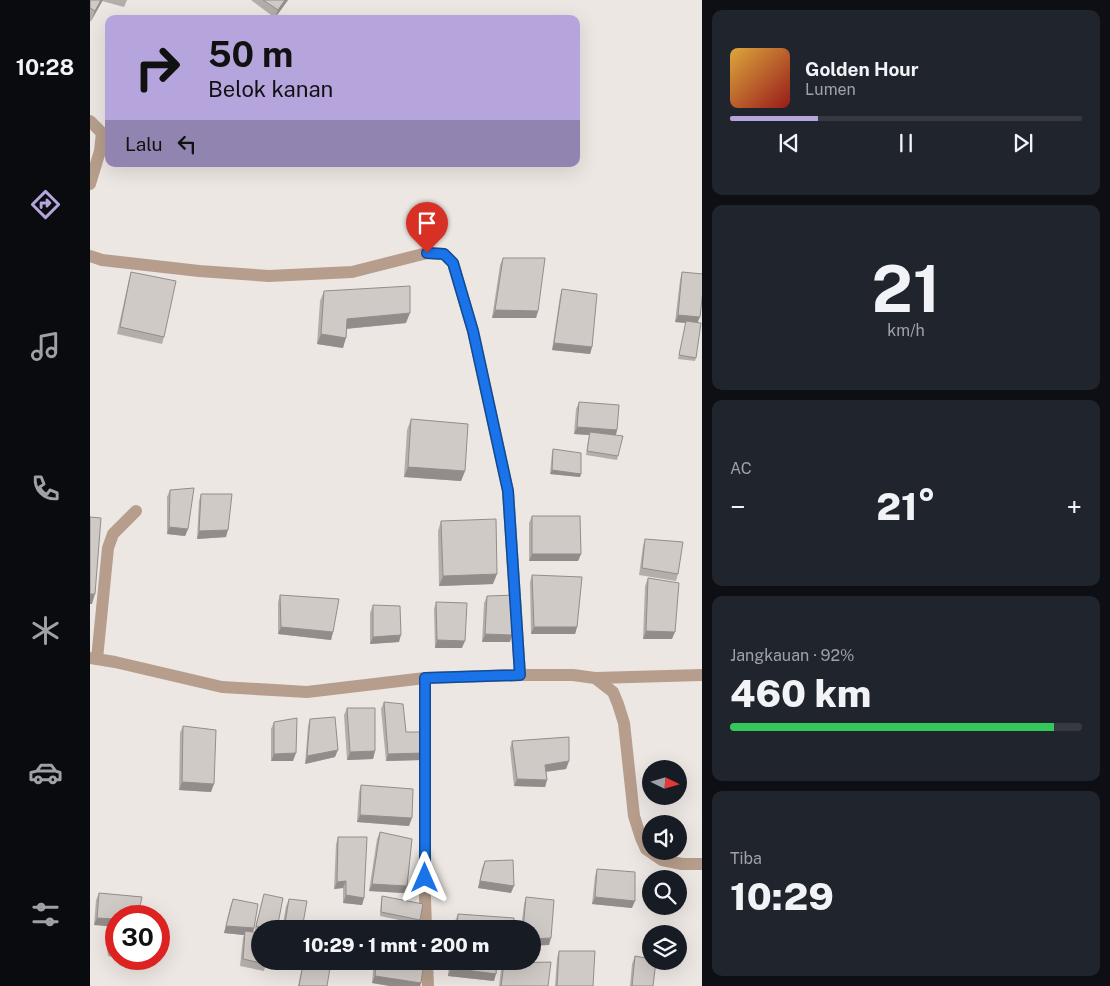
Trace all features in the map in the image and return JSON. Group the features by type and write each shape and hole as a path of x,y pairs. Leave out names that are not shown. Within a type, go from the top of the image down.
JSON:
{"street":[{"path":"90,121 102,133 100,151 90,184"},
{"path":"90,256 102,260 200,271 269,276 352,272 427,253 444,254 453,263 473,331 508,491 520,675"},
{"path":"136,511 113,534 108,548 93,658 222,687 307,692 425,678 520,675 573,675 595,678 702,675"},
{"path":"425,678 426,920"},
{"path":"595,678 612,692 624,723 634,816 646,849 662,860 682,864 702,864"},
{"path":"427,970 428,986"}],"building":[{"path":"90,0 101,0 95,11 90,8"},
{"path":"263,0 285,0 278,10"},
{"path":"503,258 545,258 538,311 495,310"},
{"path":"131,272 176,281 164,337 120,327"},
{"path":"682,272 702,274 700,317 678,315"},
{"path":"410,286 410,313 347,319 346,338 321,334 324,291"},
{"path":"562,289 597,294 592,347 554,343"},
{"path":"686,321 701,323 696,358 679,355"},
{"path":"579,402 619,405 617,430 577,427"},
{"path":"411,419 468,424 465,471 408,467"},
{"path":"590,432 623,436 618,456 587,451"},
{"path":"553,449 581,453 581,474 552,470"},
{"path":"194,488 188,529 169,527 170,490"},
{"path":"201,494 232,494 228,530 199,531"},
{"path":"532,516 580,516 581,554 532,554"},
{"path":"90,517 101,518 95,594 90,594"},
{"path":"496,519 497,574 443,576 441,521"},
{"path":"645,539 683,542 678,574 642,568"},
{"path":"532,575 582,577 577,627 534,627"},
{"path":"648,578 679,583 675,632 646,631"},
{"path":"280,595 339,599 333,632 281,627"},
{"path":"516,595 512,635 485,634 487,596"},
{"path":"436,602 467,603 465,641 437,640"},
{"path":"373,605 400,606 401,635 373,637"},
{"path":"384,702 403,704 406,732 425,732 424,753 388,754"},
{"path":"347,708 375,708 375,751 350,752"},
{"path":"335,717 338,750 307,756 310,719"},
{"path":"297,718 296,753 274,754 274,722"},
{"path":"183,726 216,730 214,784 182,782"},
{"path":"569,737 569,761 545,765 547,780 517,779 512,741"},
{"path":"361,785 413,789 412,818 360,815"},
{"path":"380,832 412,839 407,886 372,884"},
{"path":"338,837 367,837 364,898 346,895 346,881 337,882"},
{"path":"513,860 514,886 480,881 485,861"},
{"path":"597,869 635,872 635,901 595,897"},
{"path":"99,893 142,897 140,905 105,905 105,918 97,918"},
{"path":"264,894 283,898 279,920 258,920"},
{"path":"382,896 423,904 420,920 381,912"},
{"path":"526,897 554,900 551,938 541,939 541,920 524,920"},
{"path":"233,899 258,904 255,920 251,920 251,928 226,926"},
{"path":"289,899 307,901 304,920 286,920"},
{"path":"458,914 514,918 514,920 458,920"},
{"path":"245,931 251,932 251,961 243,959"},
{"path":"559,951 595,951 593,986 557,986"},
{"path":"635,956 642,957 642,970 655,970 653,986 632,986"},
{"path":"541,962 551,962 548,986 501,986 503,970 541,970"},
{"path":"302,970 330,970 327,986 299,986"},
{"path":"375,970 423,970 421,983 375,976"},
{"path":"466,970 496,970 496,974"}],"route":[{"path":"425,878 425,678 520,675 508,491 473,331 453,263 444,254 427,253"}]}
